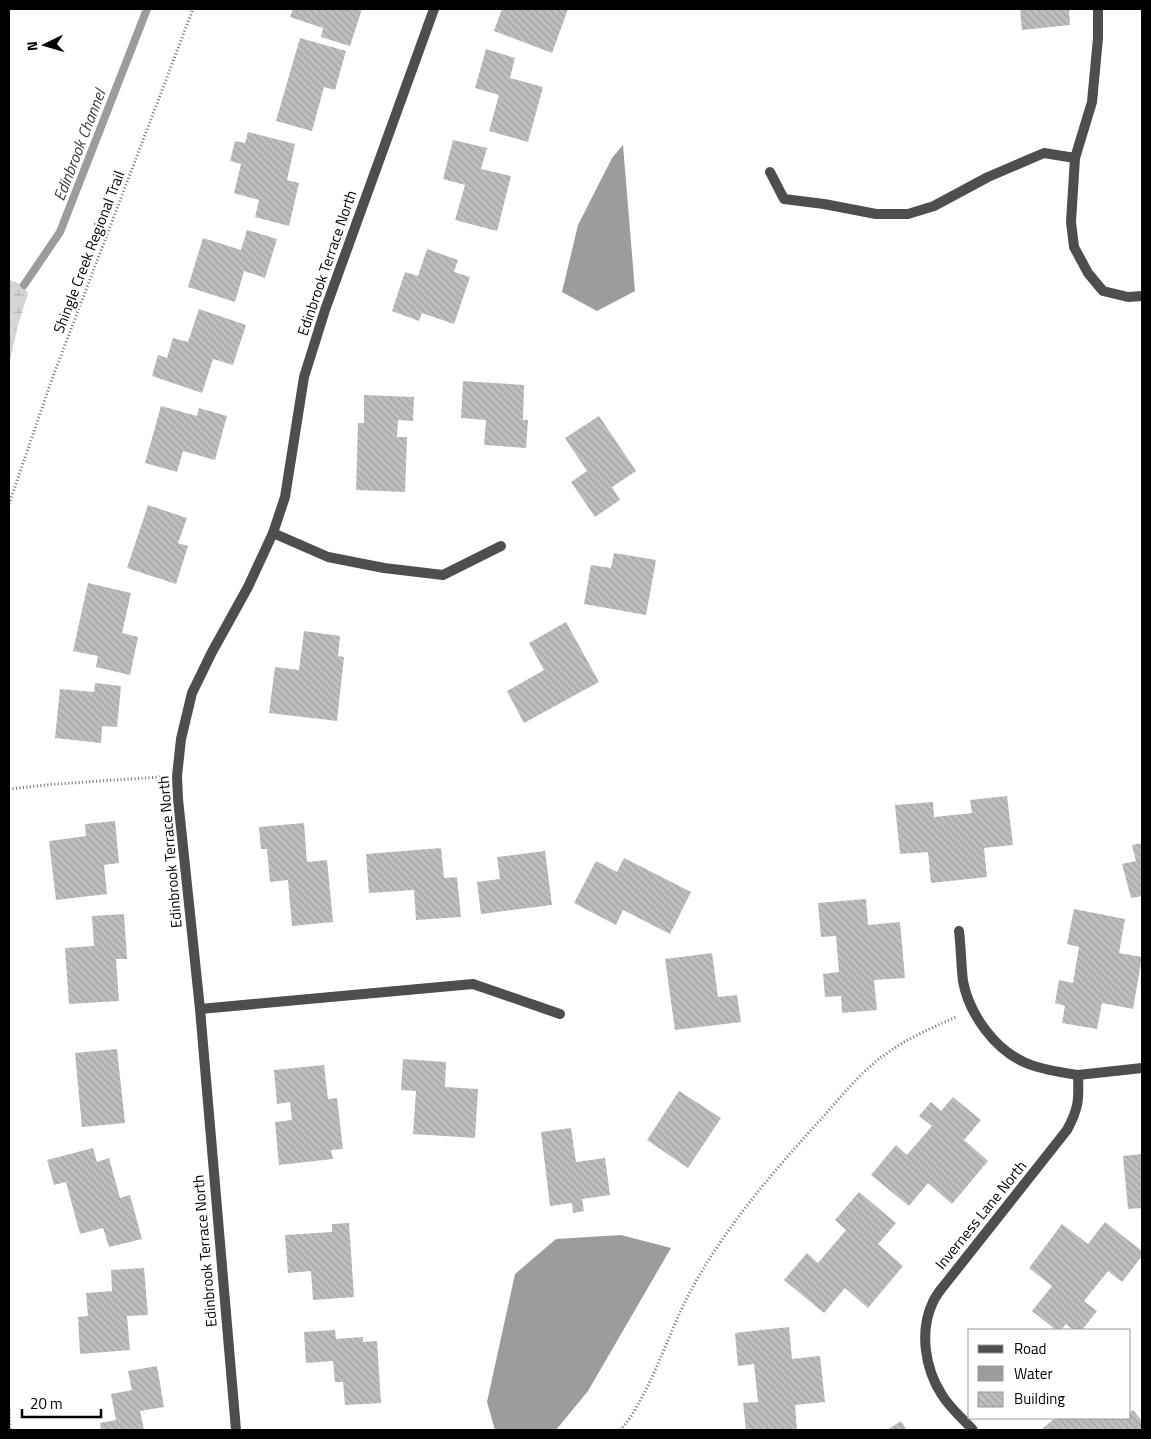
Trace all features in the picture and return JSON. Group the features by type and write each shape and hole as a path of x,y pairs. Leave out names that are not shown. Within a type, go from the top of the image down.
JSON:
{"street":[{"name":"Edinbrook Terrace North","path":"236,1430 200,1009 178,799 177,776 181,739 192,694 212,652 248,587 273,533 285,497 304,377 325,310 434,9"},
{"path":"1098,9 1098,38 1092,102 1075,158 1071,222 1074,247 1088,273 1103,291 1128,296 1142,296"},
{"path":"770,172 784,199 824,204 876,214 908,214 934,206 988,177 1044,153 1075,158"},
{"path":"273,533 328,557 384,568 443,575 501,546"},
{"path":"959,931 964,982 972,1009 987,1032 1004,1050 1026,1063 1046,1069 1078,1074 1142,1068"},
{"path":"200,1009 473,984 560,1014"},
{"name":"Inverness Lane North","path":"973,1430 942,1396 932,1374 926,1348 926,1323 933,1301 946,1283 1067,1130 1075,1115 1079,1096 1078,1074"}],"path":[{"name":"Shingle Creek Regional Trail","path":"9,504 52,379 193,9"},
{"path":"9,789 177,776"},
{"path":"620,1430 648,1387 688,1297 705,1267 752,1199 774,1171 864,1071 886,1053 972,1009"},
{"path":"9,1410 10,1430"}],"green space":[{"path":"9,280 24,285 28,294 18,325 9,365"}],"water":[{"path":"623,145 635,291 597,311 562,292 578,225 612,158"},
{"path":"621,1235 671,1248 588,1391 556,1430 495,1430 487,1402 515,1274 556,1239"}],"building":[{"path":"293,9 362,9 350,46 321,37 323,28 290,17"},
{"path":"502,9 568,9 552,53 494,31"},
{"path":"1020,9 1069,9 1070,25 1022,30"},
{"path":"300,38 346,51 335,90 324,87 312,131 276,121"},
{"path":"486,49 515,58 510,78 543,87 528,142 489,131 499,95 475,88"},
{"path":"248,132 295,144 287,180 299,183 289,226 255,217 259,200 234,193 241,164 230,161 235,141 245,143"},
{"path":"453,140 487,148 481,169 511,176 497,231 455,220 465,185 443,179"},
{"path":"247,230 277,239 265,278 244,271 235,302 188,287 203,238 241,250"},
{"path":"427,249 458,260 454,272 470,277 454,324 422,313 419,321 392,311 405,272 418,276"},
{"path":"199,309 246,325 233,365 213,359 202,393 152,376 158,355 167,358 173,338 188,342"},
{"path":"463,381 524,385 523,420 528,420 526,448 484,445 486,420 461,418"},
{"path":"364,395 414,397 413,421 398,420 397,437 407,437 405,492 356,490 358,423 364,423"},
{"path":"161,406 197,416 199,408 227,416 215,460 183,451 177,472 145,463"},
{"path":"599,416 636,471 612,487 620,500 595,517 571,482 587,471 565,438"},
{"path":"148,505 187,518 178,543 188,546 176,584 127,568"},
{"path":"614,553 656,560 646,615 584,604 591,565 611,568"},
{"path":"88,583 131,593 122,633 138,637 130,675 96,667 98,656 73,651"},
{"path":"566,622 599,682 524,723 507,691 544,670 529,643"},
{"path":"304,631 340,636 338,656 344,657 337,721 269,713 275,667 299,670"},
{"path":"95,683 121,686 117,727 102,726 101,743 55,738 60,689 94,692"},
{"path":"1007,796 1013,845 984,848 987,877 931,883 928,852 900,854 895,805 933,802 934,817 972,813 970,800"},
{"path":"115,821 119,863 104,865 107,894 56,900 49,841 86,836 85,824"},
{"path":"304,823 307,862 327,860 333,922 292,926 288,880 270,882 267,849 261,849 259,827"},
{"path":"1142,843 1142,896 1131,898 1122,864 1136,861 1132,845"},
{"path":"441,848 444,878 457,877 461,917 416,920 414,890 369,893 366,854"},
{"path":"545,851 552,905 481,914 477,882 500,879 497,857"},
{"path":"624,858 691,892 670,934 623,910 616,925 574,903 596,861 617,872"},
{"path":"866,899 868,925 900,922 905,978 874,980 877,1010 842,1013 841,996 825,997 823,974 839,972 836,936 821,937 818,903"},
{"path":"1074,909 1125,919 1119,953 1142,957 1133,1009 1102,1003 1097,1029 1062,1023 1065,1006 1055,1003 1059,980 1073,983 1079,947 1067,944"},
{"path":"124,914 127,959 116,959 119,1001 69,1004 65,948 94,946 92,916"},
{"path":"712,953 718,997 737,995 741,1022 675,1030 665,959"},
{"path":"117,1049 125,1123 82,1127 75,1053"},
{"path":"403,1059 446,1062 445,1087 478,1089 475,1138 413,1134 416,1091 401,1090"},
{"path":"324,1065 328,1099 337,1098 343,1149 331,1150 333,1159 279,1165 275,1122 292,1120 290,1102 277,1104 274,1070"},
{"path":"679,1091 721,1118 688,1168 647,1140"},
{"path":"953,1097 981,1120 964,1140 988,1161 952,1204 928,1183 909,1206 871,1175 896,1145 907,1155 932,1126 919,1116 931,1102 941,1111"},
{"path":"571,1128 576,1162 605,1158 610,1195 582,1199 584,1211 573,1213 572,1203 550,1206 541,1132"},
{"path":"93,1148 97,1162 109,1158 120,1198 130,1195 142,1239 109,1247 103,1228 80,1234 66,1182 54,1185 47,1160"},
{"path":"1142,1154 1142,1208 1128,1209 1123,1156"},
{"path":"859,1192 896,1223 878,1244 903,1266 868,1308 845,1288 824,1313 784,1280 807,1253 818,1263 846,1230 835,1220"},
{"path":"1105,1222 1142,1251 1142,1256 1122,1282 1108,1271 1084,1301 1097,1311 1083,1329 1072,1329 1066,1324 1062,1329 1055,1329 1032,1311 1052,1286 1029,1268 1062,1224 1088,1244"},
{"path":"349,1223 354,1297 313,1300 311,1271 288,1273 285,1235 332,1232 332,1224"},
{"path":"144,1268 148,1315 127,1316 130,1350 80,1354 78,1317 88,1316 86,1293 112,1291 111,1270"},
{"path":"789,1327 792,1359 820,1356 825,1402 795,1405 797,1430 746,1430 743,1403 758,1402 754,1364 738,1366 735,1333"},
{"path":"335,1330 336,1339 363,1337 363,1342 377,1341 381,1403 345,1405 343,1382 335,1382 333,1361 306,1363 304,1332"},
{"path":"157,1366 164,1407 140,1411 144,1430 101,1430 100,1423 116,1420 111,1394 132,1390 128,1371"},
{"path":"1133,1410 1142,1421 1142,1430 1042,1429 1054,1419 1131,1419 1131,1411"},
{"path":"901,1421 907,1430 887,1430"}],"waterway":[{"name":"Edinbrook Channel","path":"24,285 60,232 147,9"}]}
